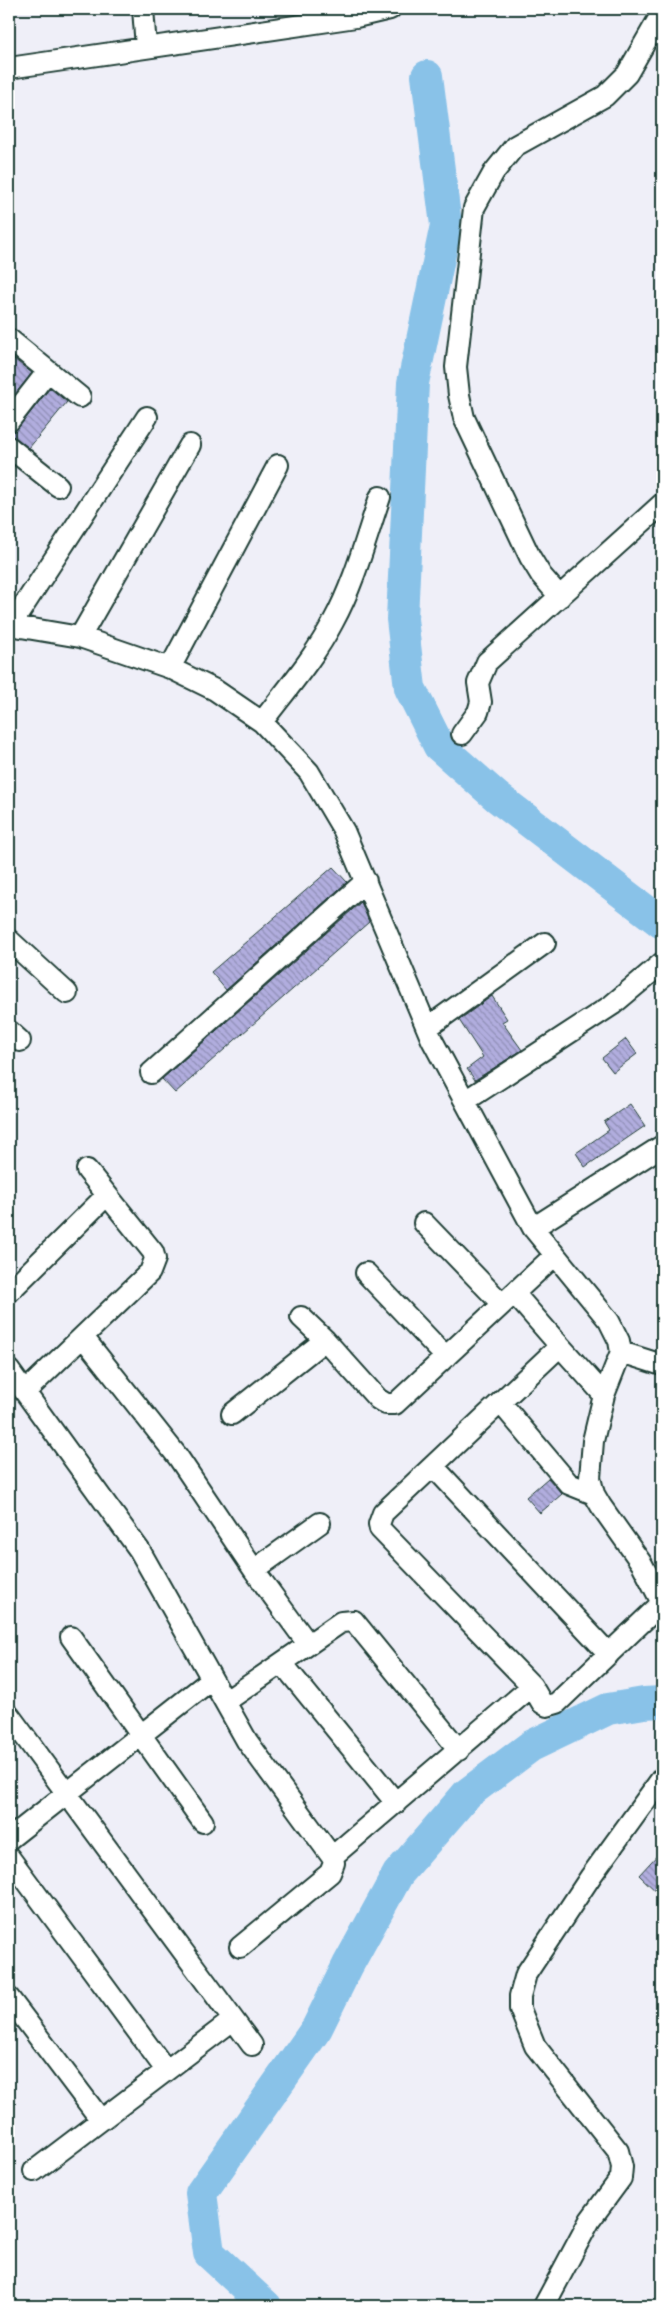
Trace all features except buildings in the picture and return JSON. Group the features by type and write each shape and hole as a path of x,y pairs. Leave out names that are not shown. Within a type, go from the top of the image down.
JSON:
{"street":[{"path":"9,68 356,17 390,9"},
{"path":"560,596 541,575 530,557 464,418 456,367 474,208 494,172 515,146 605,96 626,74 662,12"},
{"path":"144,17 146,47"},
{"path":"9,339 80,397"},
{"path":"9,421 48,371"},
{"path":"147,417 10,625 80,637 170,668 215,690 262,722 309,772 344,831 427,1028 533,1228 609,1321 619,1341 621,1352 604,1395 590,1463 590,1478 594,1494 642,1564 662,1603 552,1705 542,1703 532,1686 380,1529 379,1524 383,1513 560,1346"},
{"path":"80,637 190,445"},
{"path":"9,446 58,486"},
{"path":"170,668 278,465"},
{"path":"262,722 317,649 334,621 346,594 380,497"},
{"path":"462,734 478,712 481,702 478,683 487,662 662,504"},
{"path":"151,1073 366,881"},
{"path":"9,940 67,993"},
{"path":"427,1028 545,944"},
{"path":"465,1101 612,1005 662,963"},
{"path":"533,1228 662,1146"},
{"path":"25,1392 150,1272 155,1259 153,1252 87,1170"},
{"path":"9,1292 107,1195"},
{"path":"424,1223 560,1346 604,1395"},
{"path":"301,1317 386,1404 395,1404 555,1255"},
{"path":"366,1273 446,1357"},
{"path":"82,1337 178,1457 254,1570 308,1644"},
{"path":"232,1414 324,1340"},
{"path":"621,1352 662,1365"},
{"path":"9,1370 140,1551 258,1758 332,1857 334,1863 330,1873 240,1947"},
{"path":"501,1403 569,1484 594,1494"},
{"path":"433,1466 609,1654"},
{"path":"254,1570 320,1523"},
{"path":"225,1702 341,1622 354,1621 460,1750"},
{"path":"71,1638 203,1822"},
{"path":"282,1663 396,1803"},
{"path":"9,1839 212,1679"},
{"path":"332,1857 460,1750 532,1686"},
{"path":"9,1715 252,2045"},
{"path":"544,2306 590,2220 621,2178 622,2167 618,2151 535,2046 520,2009 520,1996 526,1974 591,1876 662,1778"},
{"path":"9,1857 166,2070"},
{"path":"9,1998 101,2120"},
{"path":"34,2171 233,2020"}],"waterway":[{"path":"427,76 446,225 413,383 402,619 410,688 439,746 497,797 662,923"},
{"path":"266,2306 209,2253 201,2193 317,2028 348,1965 398,1874 467,1794 531,1746 608,1709 662,1702"}]}
